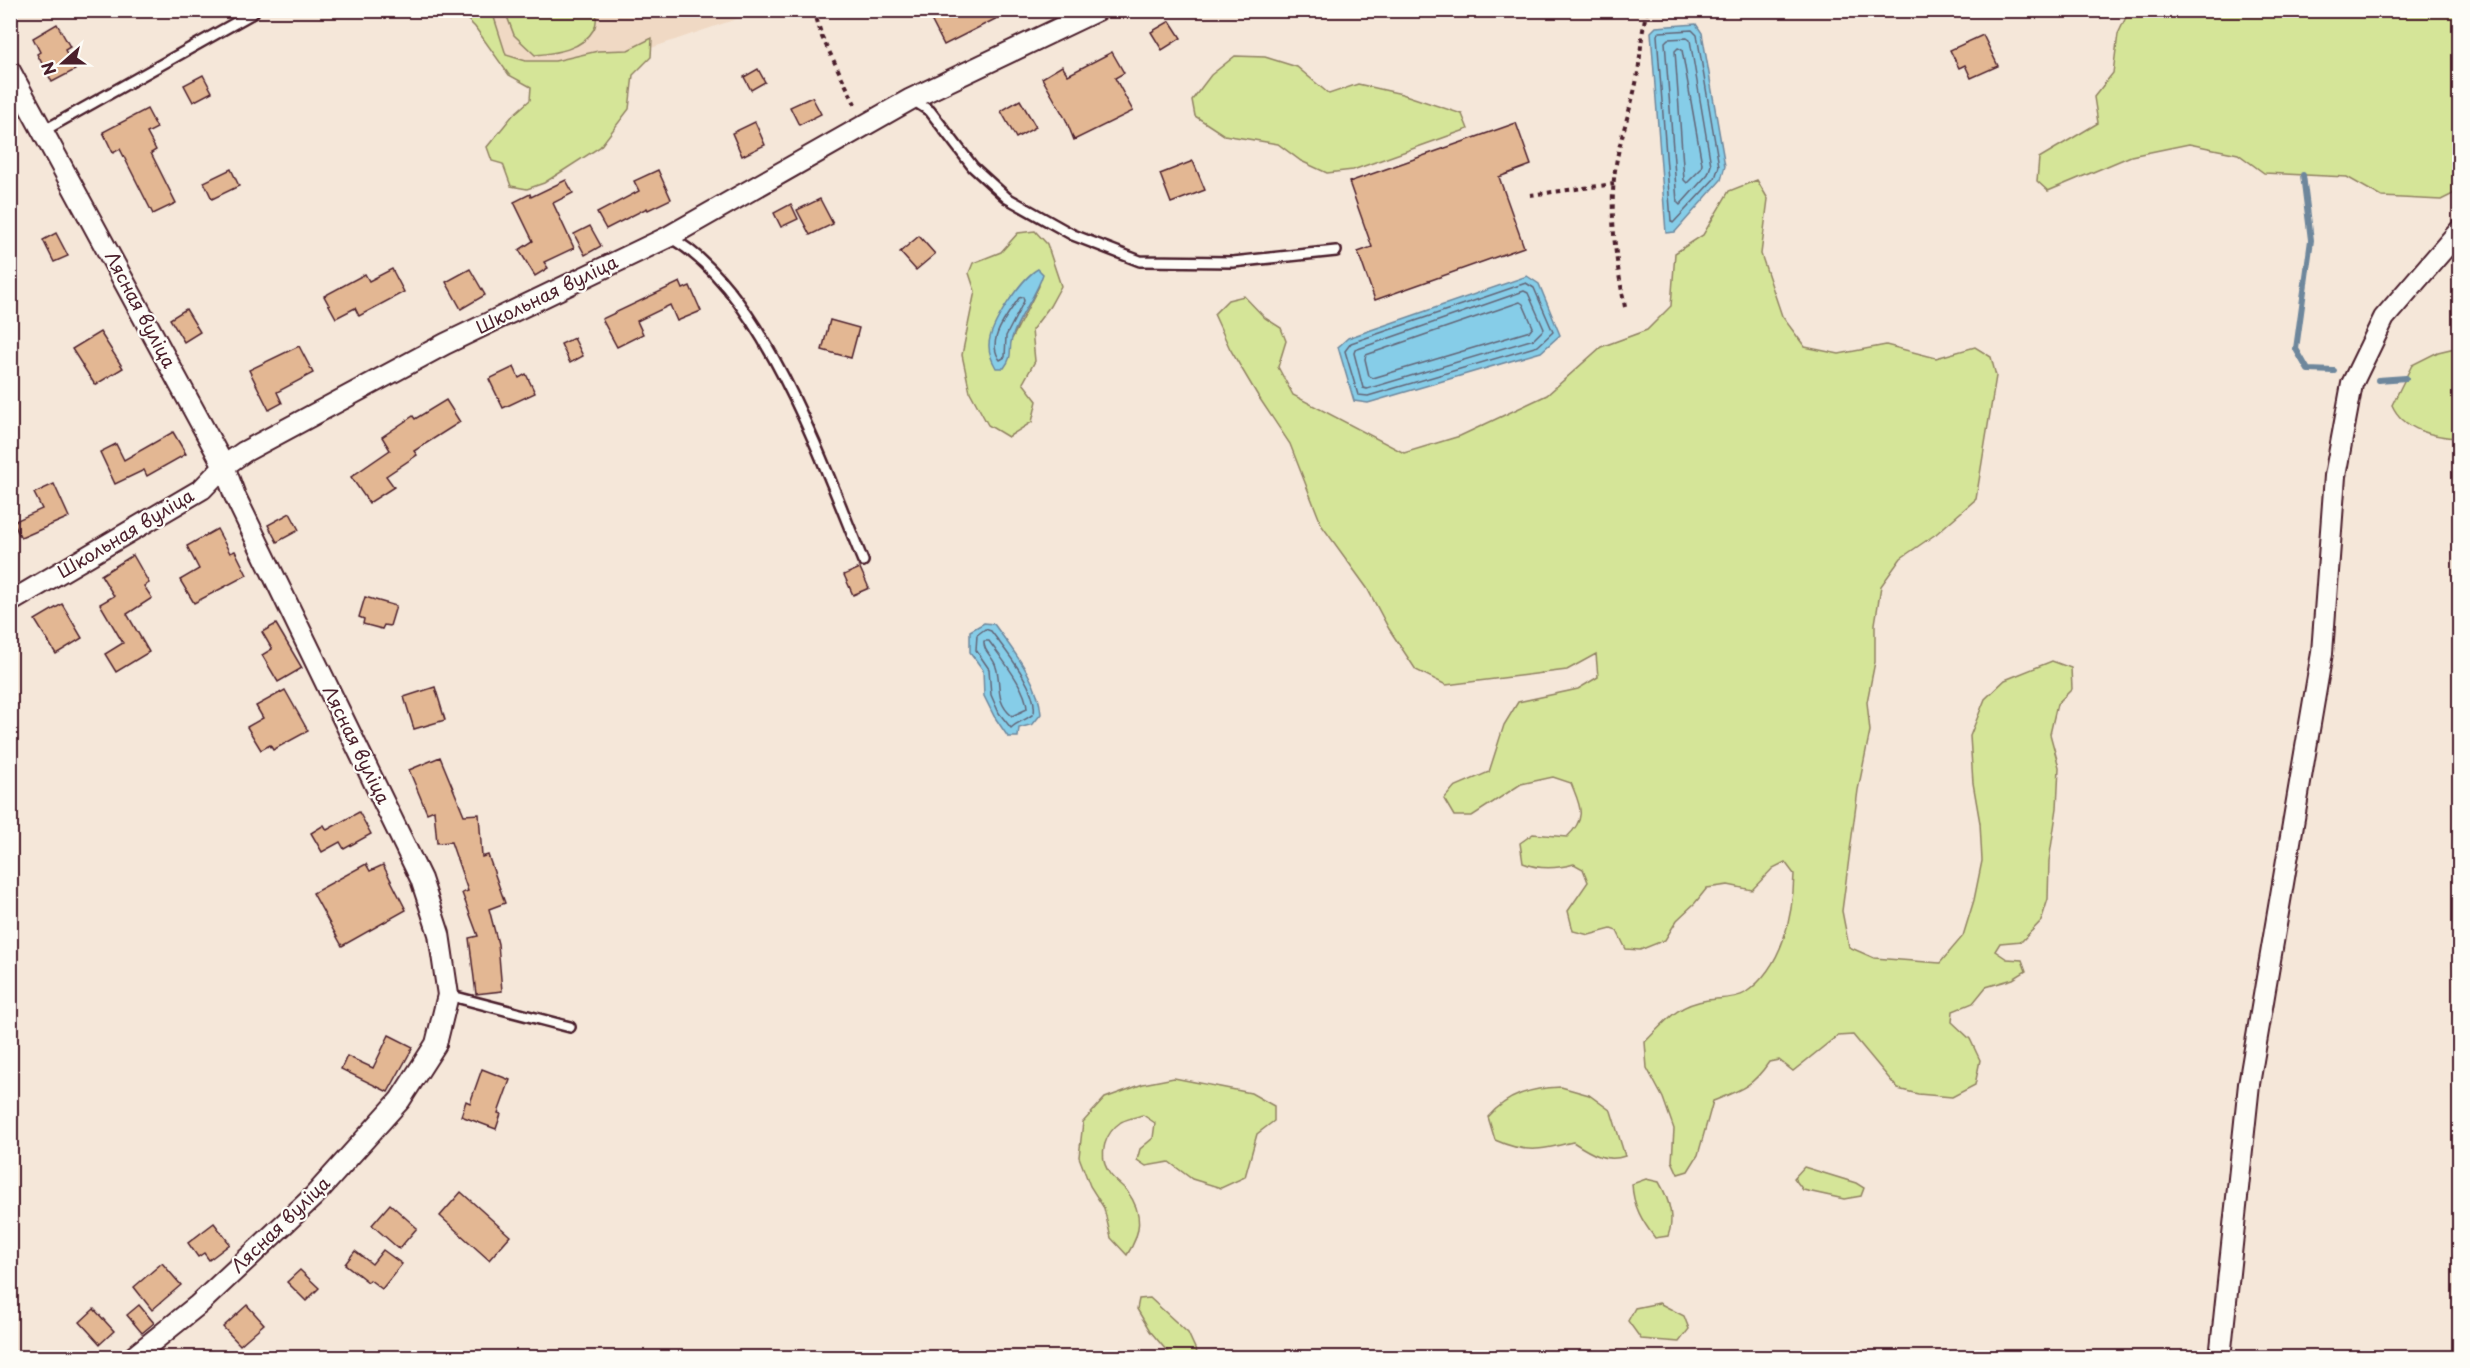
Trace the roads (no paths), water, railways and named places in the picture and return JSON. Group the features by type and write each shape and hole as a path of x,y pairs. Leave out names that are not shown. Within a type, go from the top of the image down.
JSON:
{"street":[{"name":"Школьная вуліца","path":"10,602 202,489 224,466 244,452 445,344 668,237 911,99 1098,10"},
{"name":"Лясная вуліца","path":"10,71 224,466 235,496 421,879 439,934 448,995 436,1044 400,1100 314,1196 198,1305 132,1358"},
{"path":"2220,1358 2248,1084 2322,652 2336,476 2352,384 2384,318 2460,230"}],"lane":[{"path":"43,131 253,13"},
{"path":"911,99 930,111 973,167 1007,198 1073,235 1140,261 1233,262 1336,251"},
{"path":"668,237 687,247 725,287 751,322 796,400 863,561"},
{"path":"448,995 570,1027"}],"water":[{"path":"1696,24 1702,33 1725,166 1721,180 1675,232 1666,233 1651,32 1656,27"},
{"path":"1038,269 1043,274 1015,330 1009,360 1004,368 996,368 989,346 994,327 1015,292"},
{"path":"1527,276 1539,284 1560,335 1541,352 1368,403 1354,401 1338,347 1348,338"},
{"path":"984,623 994,624 1017,656 1030,678 1039,702 1041,714 1033,724 1019,728 1018,737 1008,737 994,716 984,696 983,670 970,652 970,631"}],"waterway":[{"path":"2303,175 2311,240 2296,349 2308,370 2334,371"},
{"path":"2378,380 2406,378"}]}
